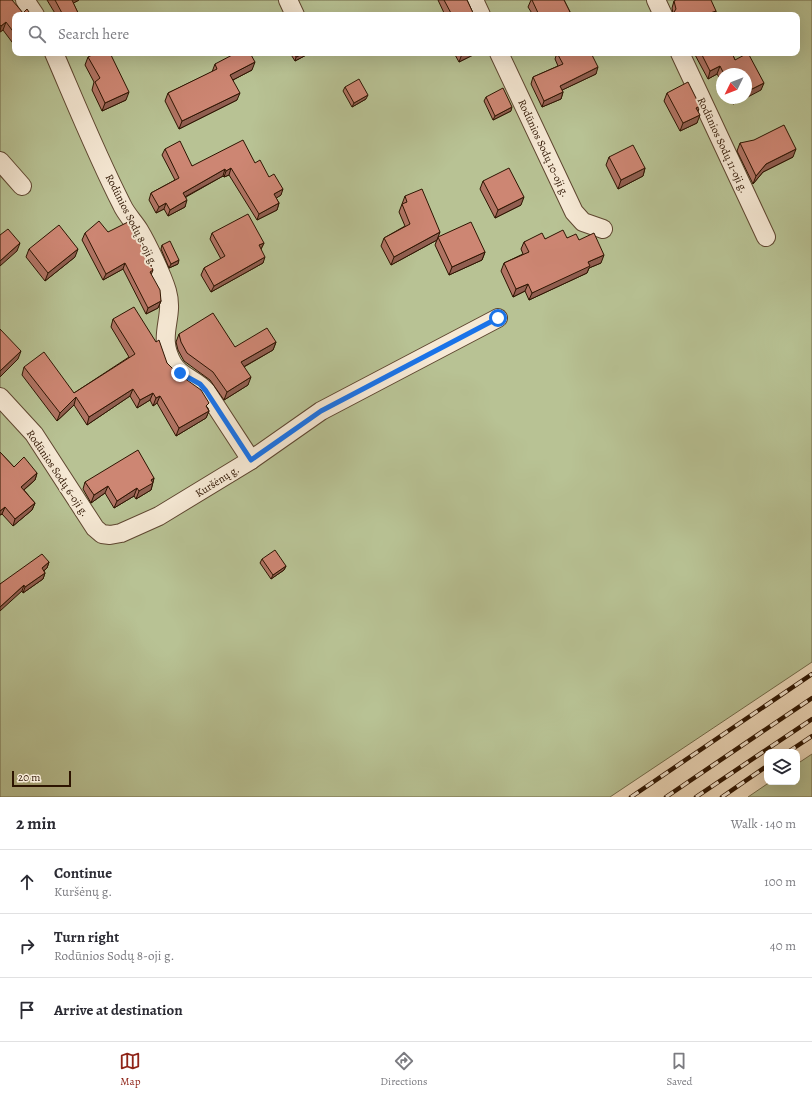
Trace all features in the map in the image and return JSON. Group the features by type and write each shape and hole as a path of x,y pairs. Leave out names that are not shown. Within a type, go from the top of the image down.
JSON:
{"street":[{"path":"25,0 33,12"},
{"path":"288,0 294,12"},
{"path":"474,0 480,12"},
{"path":"656,0 662,12"},
{"name":"Rodūnios Sodų 8-oji g.","path":"55,56 123,207 140,232 167,291 169,308 165,349 174,366 180,373 200,384 206,391 251,460"},
{"name":"Rodūnios Sodų 10-oji g.","path":"500,56 574,212 583,222 603,229"},
{"name":"Rodūnios Sodų 11-oji g.","path":"681,56 766,238"},
{"path":"0,161 22,186"},
{"name":"Kuršėnų g.","path":"121,533 159,516 251,460 321,411 498,318"},
{"name":"Rodūnios Sodų 6-oji g.","path":"0,397 34,434 95,528 102,534 110,535 121,533"}],"green space":[{"path":"0,0 812,0 812,662 610,797 0,797"},
{"path":"812,754 812,797 748,797 766,785 800,785 800,762"}],"building":[{"path":"0,0 12,0 22,12 12,12 12,30 6,22 1,26"},
{"path":"55,0 72,0 78,12 61,12"},
{"path":"444,0 467,0 473,12 450,12"},
{"path":"532,0 564,0 570,12 538,12"},
{"path":"711,0 716,11 674,12 676,9 674,1"},
{"path":"111,56 129,92 105,103 95,82 100,78 88,57"},
{"path":"230,56 252,56 255,62 230,75 240,93 182,121 168,93 217,69 215,64"},
{"path":"559,56 592,56 598,67 560,86 563,92 544,101 533,77 563,64"},
{"path":"702,56 733,56 735,60 742,56 750,56 764,83 752,89 752,68 721,68 720,66 710,71"},
{"path":"359,79 368,95 354,103 345,87"},
{"path":"688,82 700,106 696,108 700,115 683,123 667,93"},
{"path":"503,88 512,107 495,116 486,97"},
{"path":"784,125 796,149 766,164 756,176 740,143 754,140"},
{"path":"243,140 255,163 260,160 269,177 274,174 283,189 274,194 279,203 259,214 231,168 226,171 225,169 183,193 187,200 170,210 166,203 159,207 151,193 179,178 165,149 180,141 192,166"},
{"path":"633,145 645,168 621,180 609,157"},
{"path":"509,168 524,197 498,210 483,181"},
{"path":"422,189 440,232 394,257 384,238 410,224 402,204 407,202 405,196"},
{"path":"248,214 264,243 259,245 265,257 214,286 204,268 225,256 212,233"},
{"path":"99,221 108,232 128,222 153,270 150,272 160,290 161,301 148,308 125,263 106,274 85,233"},
{"path":"471,222 485,252 452,267 438,237"},
{"path":"59,225 78,249 48,273 29,249"},
{"path":"8,229 20,243 0,261 0,235"},
{"path":"563,230 567,238 576,234 579,240 594,233 604,255 588,262 590,266 532,293 528,284 516,289 504,263 529,252 524,242 542,233 545,239"},
{"path":"170,241 179,260 171,264 162,245"},
{"path":"134,307 156,342 159,340 167,363 177,373 201,390 209,403 206,406 209,411 179,428 160,396 156,398 153,393 140,400 133,389 89,417 76,397 60,413 24,367 44,352 74,393 135,354 113,319"},
{"path":"213,313 235,347 267,328 276,342 241,362 251,377 227,392 213,372 187,353 181,342 179,334"},
{"path":"0,329 21,351 0,371"},
{"path":"138,450 154,478 151,480 153,483 139,491 137,488 117,501 108,486 94,495 85,482"},
{"path":"0,452 14,467 24,457 37,473 21,487 35,503 15,519 5,507 0,511"},
{"path":"275,550 286,566 273,575 262,559"},
{"path":"42,554 49,562 42,568 45,573 25,587 24,585 0,607 0,584"}],"railway":[{"path":"631,797 812,674"},
{"path":"666,797 812,698"},
{"path":"696,797 812,719"},
{"path":"792,749 812,736"},
{"path":"722,797 764,768"}],"route":[{"path":"180,373 200,384 206,391 251,460 321,411 498,318"}]}
